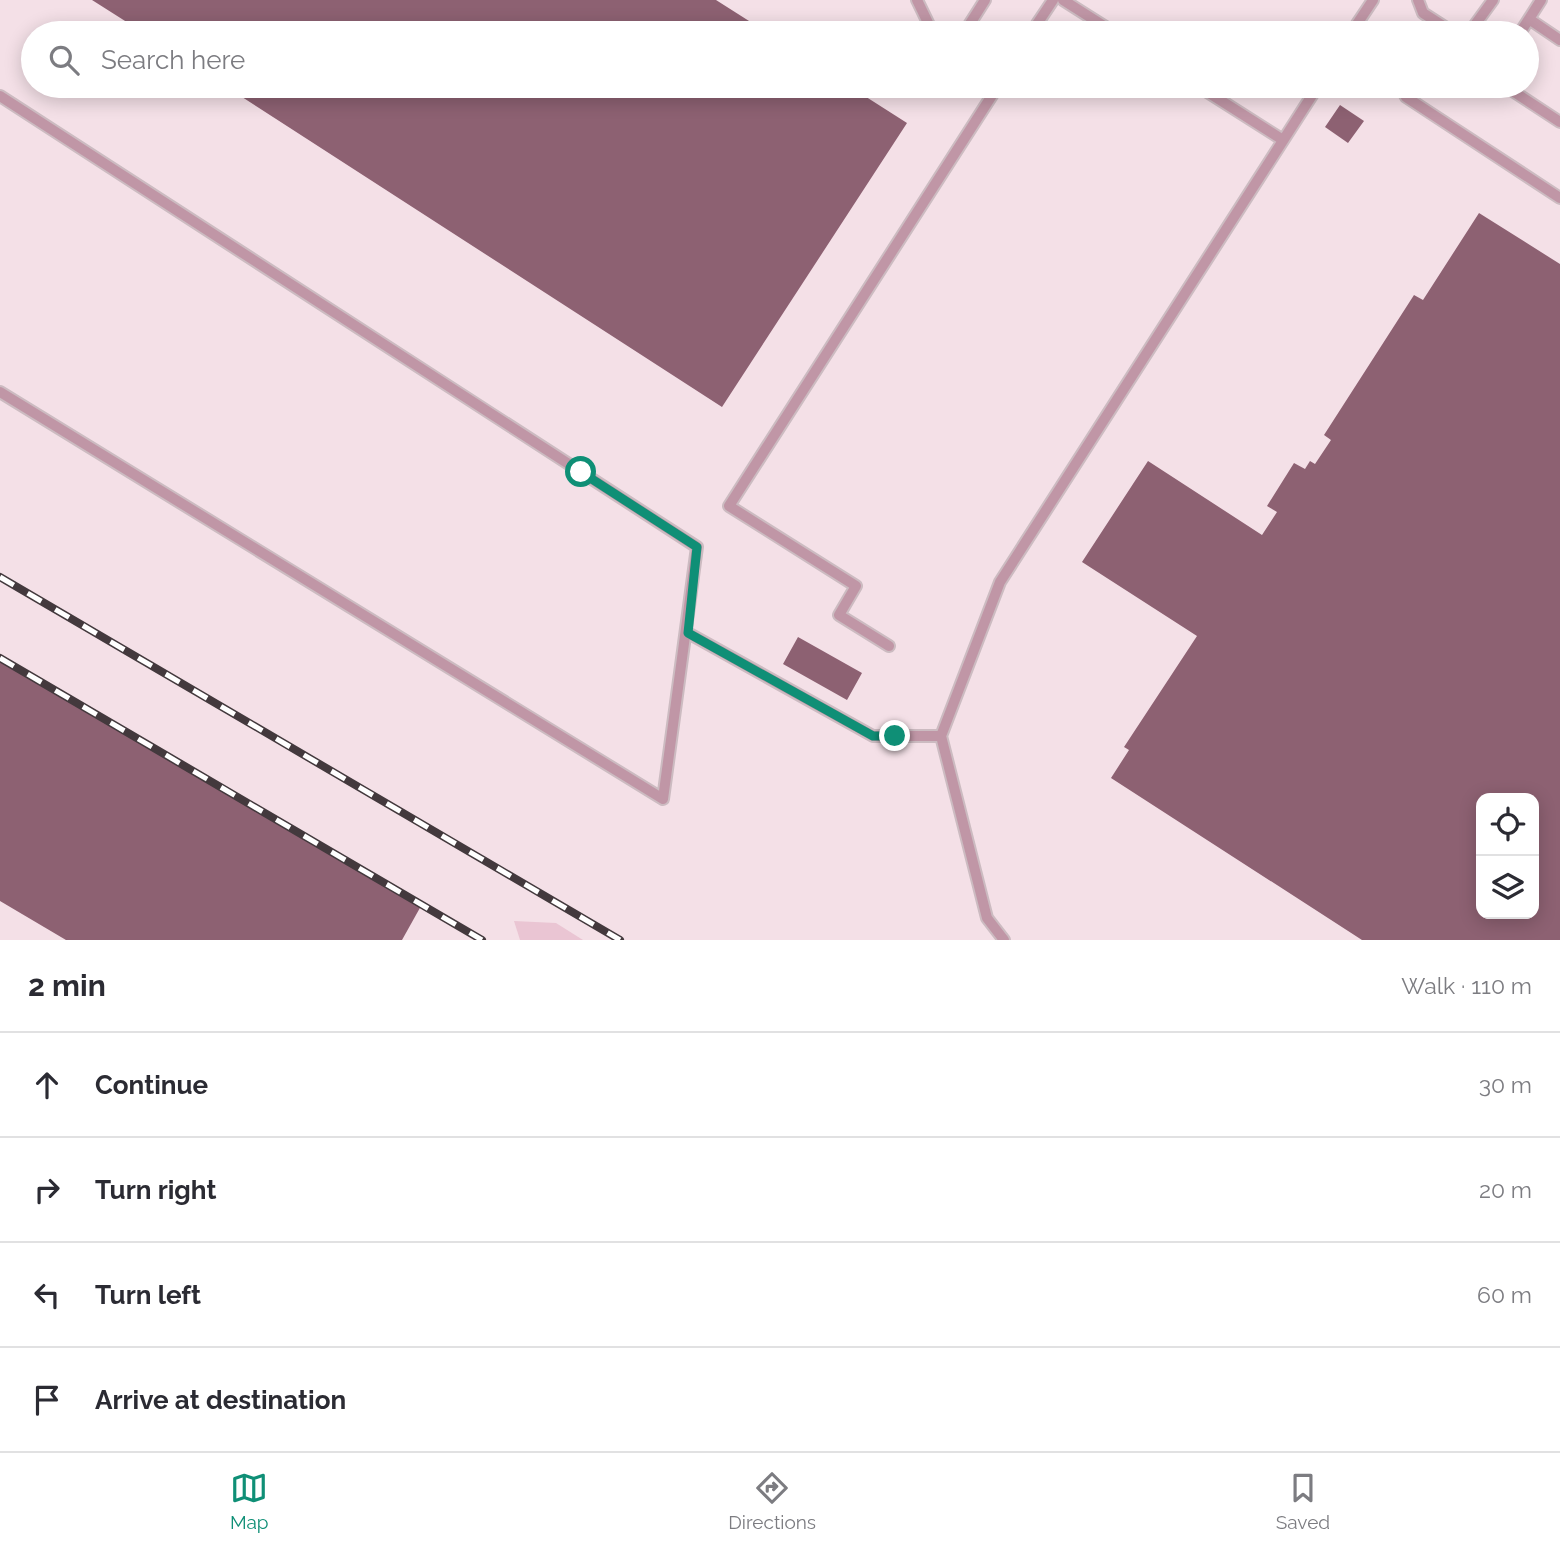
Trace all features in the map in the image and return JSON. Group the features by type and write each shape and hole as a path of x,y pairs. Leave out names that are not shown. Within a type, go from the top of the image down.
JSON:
{"lane":[{"path":"917,0 927,21"},
{"path":"972,21 985,0"},
{"path":"1039,21 1053,0"},
{"path":"1063,0 1096,21"},
{"path":"1359,21 1373,0"},
{"path":"1418,0 1423,13 1435,21"},
{"path":"1478,21 1493,0"},
{"path":"1532,21 1529,19 1541,0"},
{"path":"1539,26 1560,40"},
{"path":"0,96 697,547 688,633 663,799 0,391"},
{"path":"889,646 839,615 856,586 729,506 990,98"},
{"path":"1217,98 1283,140"},
{"path":"1004,940 987,918 941,736 1000,582 1310,98"},
{"path":"1408,98 1560,198"},
{"path":"1523,98 1560,122"},
{"path":"688,633 873,736 941,736"}],"shaded area":[{"path":"514,921 556,923 583,940 520,940"}],"building":[{"path":"92,0 716,0 749,21 125,21"},
{"path":"244,98 868,98 907,123 722,407"},
{"path":"1340,105 1364,121 1348,143 1325,127"},
{"path":"1479,213 1560,264 1560,940 1362,940 1111,778 1129,750 1124,747 1197,636 1082,562 1148,461 1262,535 1277,512 1267,506 1294,463 1305,469 1310,461 1315,464 1331,440 1324,435 1414,295 1423,300"},
{"path":"798,637 862,673 847,700 783,664"},
{"path":"0,660 421,906 402,940 66,940 0,901"}],"railway":[{"path":"0,577 620,940"},
{"path":"0,658 482,940"}],"route":[{"path":"581,472 697,547 688,633 873,736 895,736"}]}
